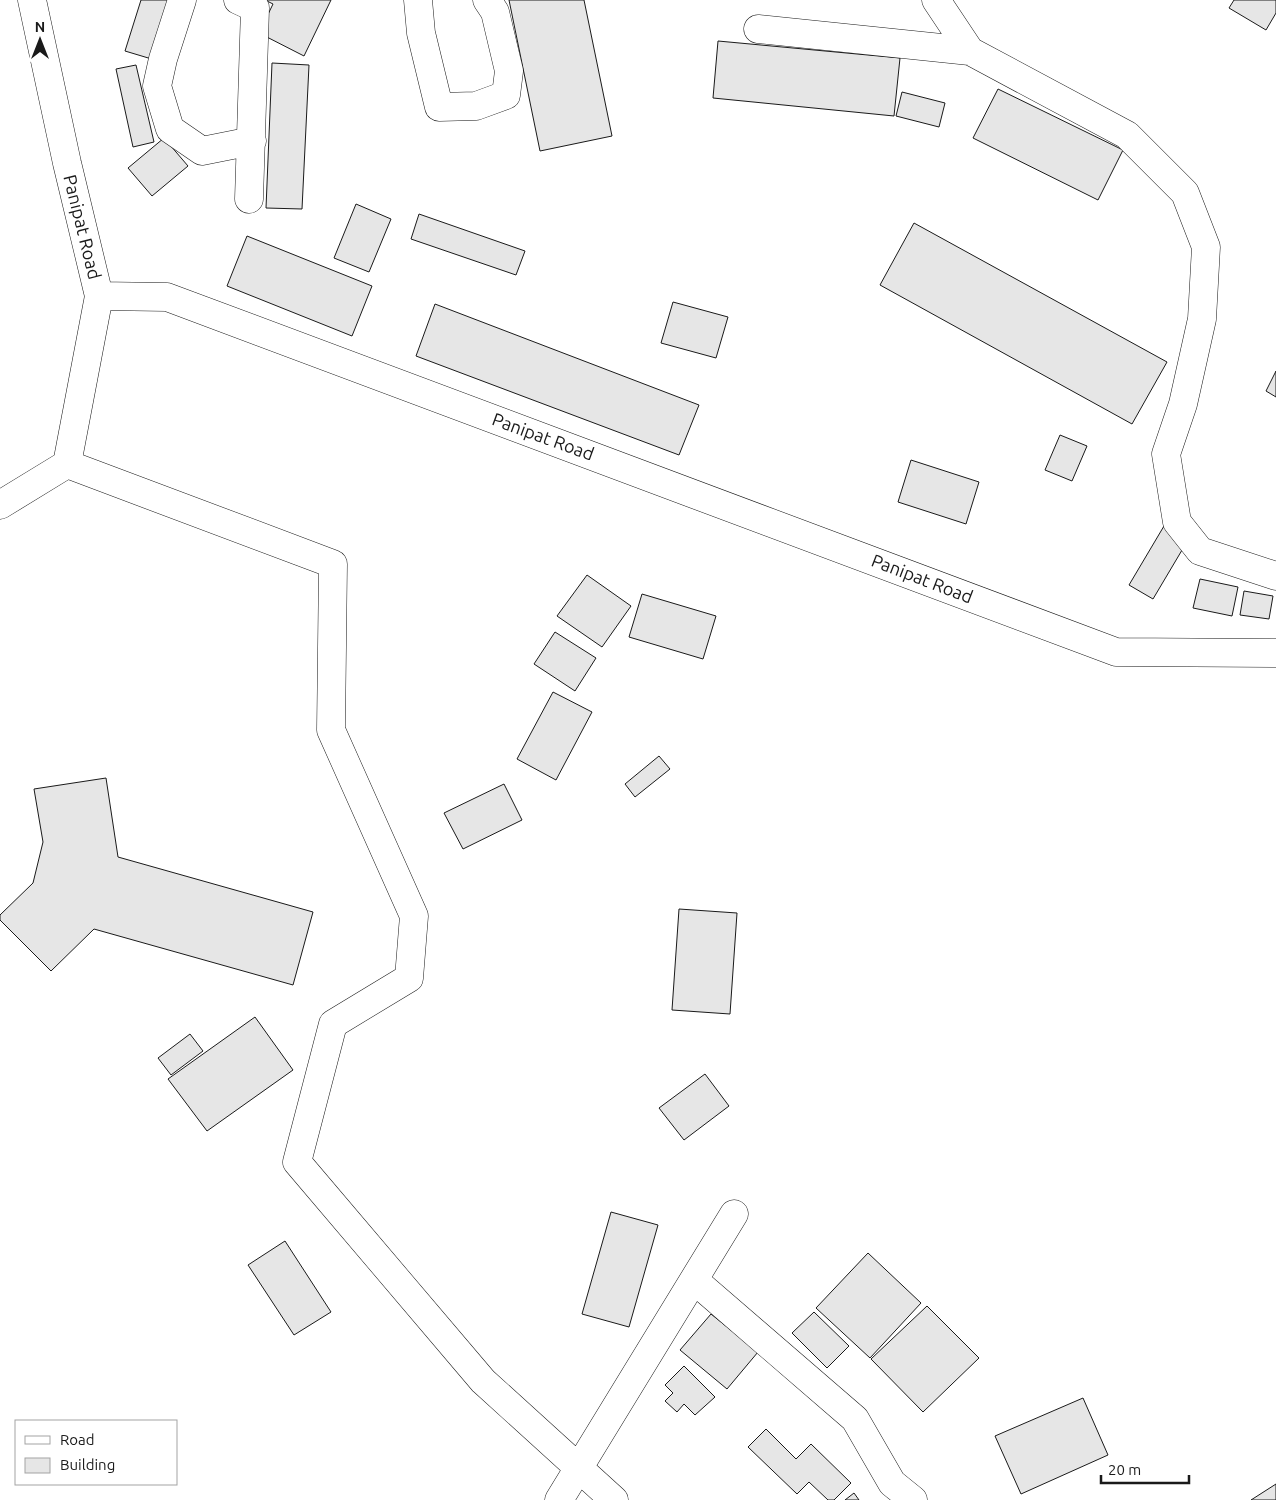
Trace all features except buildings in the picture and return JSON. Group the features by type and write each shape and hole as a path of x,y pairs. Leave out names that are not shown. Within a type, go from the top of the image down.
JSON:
{"street":[{"name":"Panipat Road","path":"32,0 67,163 100,296 167,297 1116,652 1276,653"},
{"path":"182,0 163,59 157,86 170,129 202,151 252,141"},
{"path":"238,0 255,8 249,199"},
{"path":"418,0 421,33 439,107 476,106 506,95 510,71 495,12 487,0"},
{"path":"936,0 970,51"},
{"path":"758,29 970,51 1127,136 1185,193 1206,247 1202,319 1183,404 1166,454 1177,522 1200,550 1276,576"},
{"path":"0,505 67,464 100,296"},
{"path":"67,464 333,564 331,730 414,916 409,978 333,1024 297,1162 483,1381 614,1500"},
{"path":"559,1500 734,1214"},
{"path":"694,1280 856,1419 892,1483 914,1500"}]}
